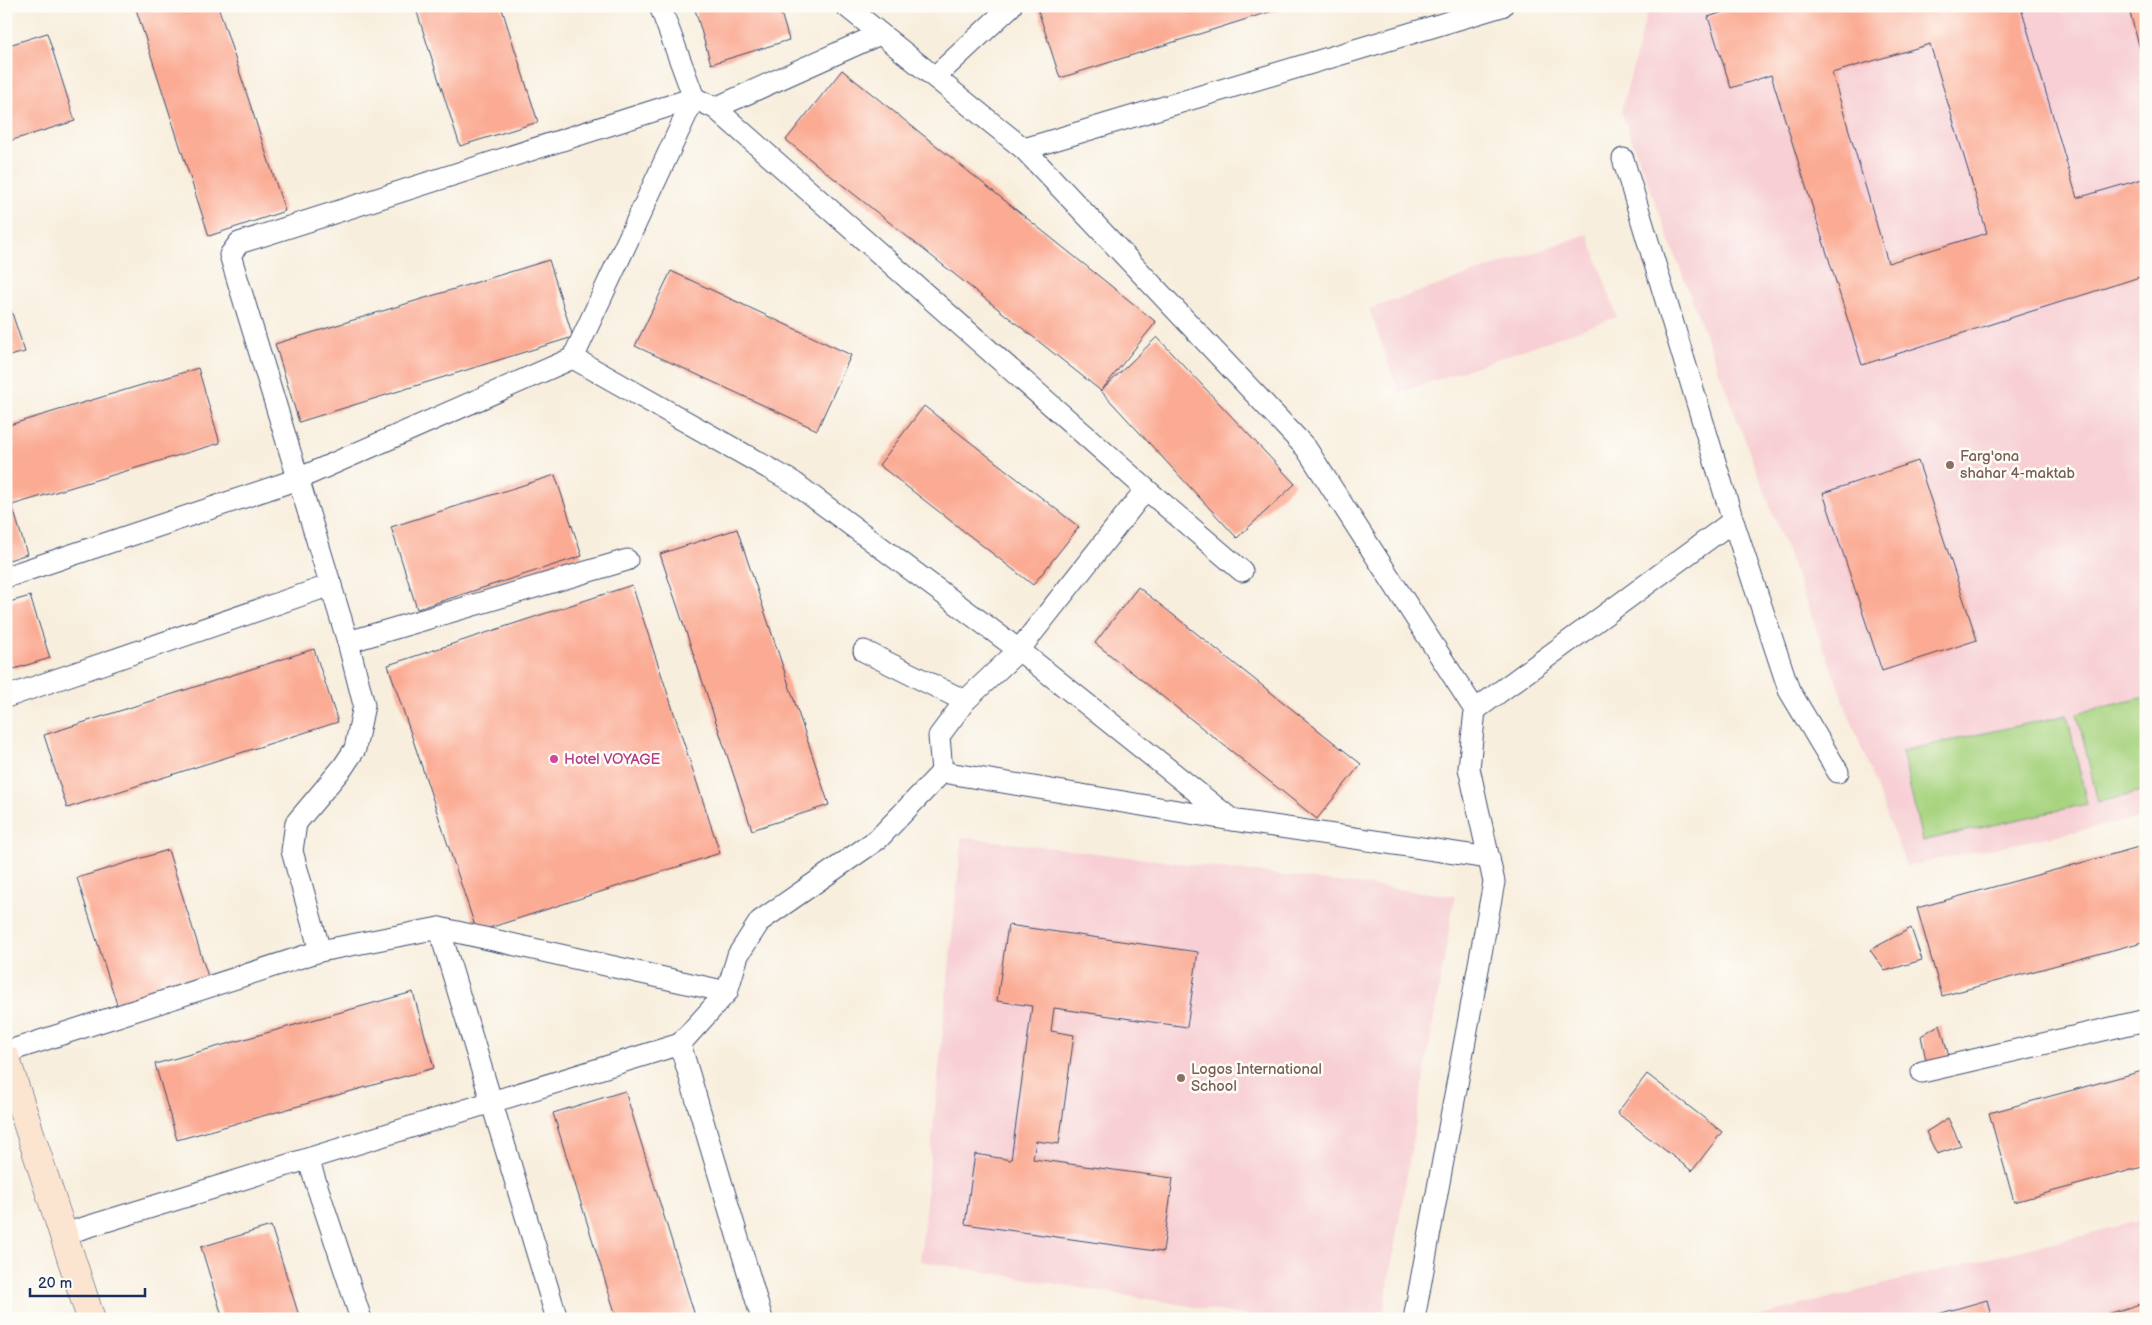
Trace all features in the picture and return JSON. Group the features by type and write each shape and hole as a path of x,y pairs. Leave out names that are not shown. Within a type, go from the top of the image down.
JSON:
{"main road":[{"path":"6,1059 92,1319"}],"lane":[{"path":"6,577 298,479 572,358 694,98 660,6"},
{"path":"936,77 1011,6"},
{"path":"1024,149 1502,6"},
{"path":"850,7 880,34 1024,149 1306,448 1476,710 1469,768 1494,882 1414,1319"},
{"path":"715,108 880,34"},
{"path":"320,951 292,851 296,823 343,767 355,749 364,705 331,585 230,256 239,242 694,98 715,108 1146,489 1242,571"},
{"path":"1623,159 1733,521 1789,690 1838,772"},
{"path":"572,358 793,482 1019,650 1232,820"},
{"path":"64,1234 680,1044 727,992 738,955 760,921 878,839 942,772 939,736 965,701 1019,650 1146,489"},
{"path":"1476,710 1733,521"},
{"path":"348,642 627,560"},
{"path":"6,697 331,585"},
{"path":"864,651 965,701"},
{"path":"942,772 1232,820 1489,858"},
{"path":"439,928 494,1101 557,1319"},
{"path":"6,1052 320,951 439,928 727,992"},
{"path":"1922,1072 2146,1020"},
{"path":"680,1044 762,1319"},
{"path":"308,1159 361,1319"}],"shaded area":[{"name":"Farg'ona shahar 4-maktab","path":"1649,6 2146,6 2146,817 1906,866 1621,112"},
{"path":"1588,234 1617,317 1399,393 1369,309"},
{"name":"Logos International School","path":"962,837 1455,896 1382,1319 1266,1319 920,1261"},
{"path":"2146,1219 2146,1319 1745,1319"}],"green space":[{"path":"2146,697 2146,791 2098,802 2077,713"},
{"path":"2067,715 2087,804 1922,841 1902,751"}],"building":[{"path":"135,6 218,6 285,211 209,236"},
{"path":"415,6 501,6 538,122 460,146"},
{"path":"694,6 779,6 789,40 711,64"},
{"path":"1038,6 1288,6 1060,78 1037,7"},
{"path":"1741,6 2026,6 2021,8 2077,198 2146,178 2146,275 1862,365 1771,75 1731,88 1708,17","holes":["1930,44 1987,233 1888,263 1832,73"]},
{"path":"2128,6 2146,6 2145,66"},
{"path":"47,33 75,121 6,142 6,46"},
{"path":"842,70 1156,322 1101,391 786,140"},
{"path":"549,260 573,337 299,422 275,344"},
{"path":"671,271 851,355 817,430 635,346"},
{"path":"6,295 25,352 6,357"},
{"path":"1157,337 1295,484 1237,538 1101,391"},
{"path":"198,368 220,443 12,505 27,554 6,561 6,426"},
{"path":"924,406 1079,527 1033,585 879,465"},
{"path":"1918,461 1977,640 1882,671 1823,493"},
{"path":"555,475 582,556 417,609 391,527"},
{"path":"737,529 829,805 752,830 660,554"},
{"name":"Hotel VOYAGE","path":"632,585 720,853 477,932 388,665"},
{"path":"1138,587 1361,764 1317,819 1095,643"},
{"path":"30,596 50,658 14,669 6,646 6,603"},
{"path":"314,649 338,722 67,808 44,735"},
{"path":"2146,845 2146,941 1942,996 1917,908"},
{"path":"168,850 210,983 119,1011 77,878"},
{"path":"1008,925 1198,952 1187,1027 1054,1008 1051,1031 1074,1035 1059,1144 1036,1141 1033,1159 1173,1178 1163,1252 965,1224 975,1154 1011,1160 1032,1006 997,1001"},
{"path":"1911,928 1922,960 1885,971 1870,950"},
{"path":"413,992 434,1068 177,1140 155,1064"},
{"path":"1940,1024 1951,1064 1928,1070 1921,1036"},
{"path":"2146,1070 2146,1166 2014,1202 1989,1113"},
{"path":"1647,1074 1722,1132 1692,1171 1617,1113"},
{"path":"625,1091 696,1319 617,1319 553,1113"},
{"path":"1948,1118 1961,1146 1937,1154 1926,1132"},
{"path":"271,1226 300,1319 223,1319 201,1247"},
{"path":"1987,1300 1992,1319 1924,1318"},
{"path":"2146,1302 2146,1319 2106,1319 2105,1315"}],"place":[{"name":"Farg'ona shahar 4-maktab","path":"1950,465"},
{"name":"Hotel VOYAGE","path":"554,759"},
{"name":"Logos International School","path":"1181,1078"}]}
